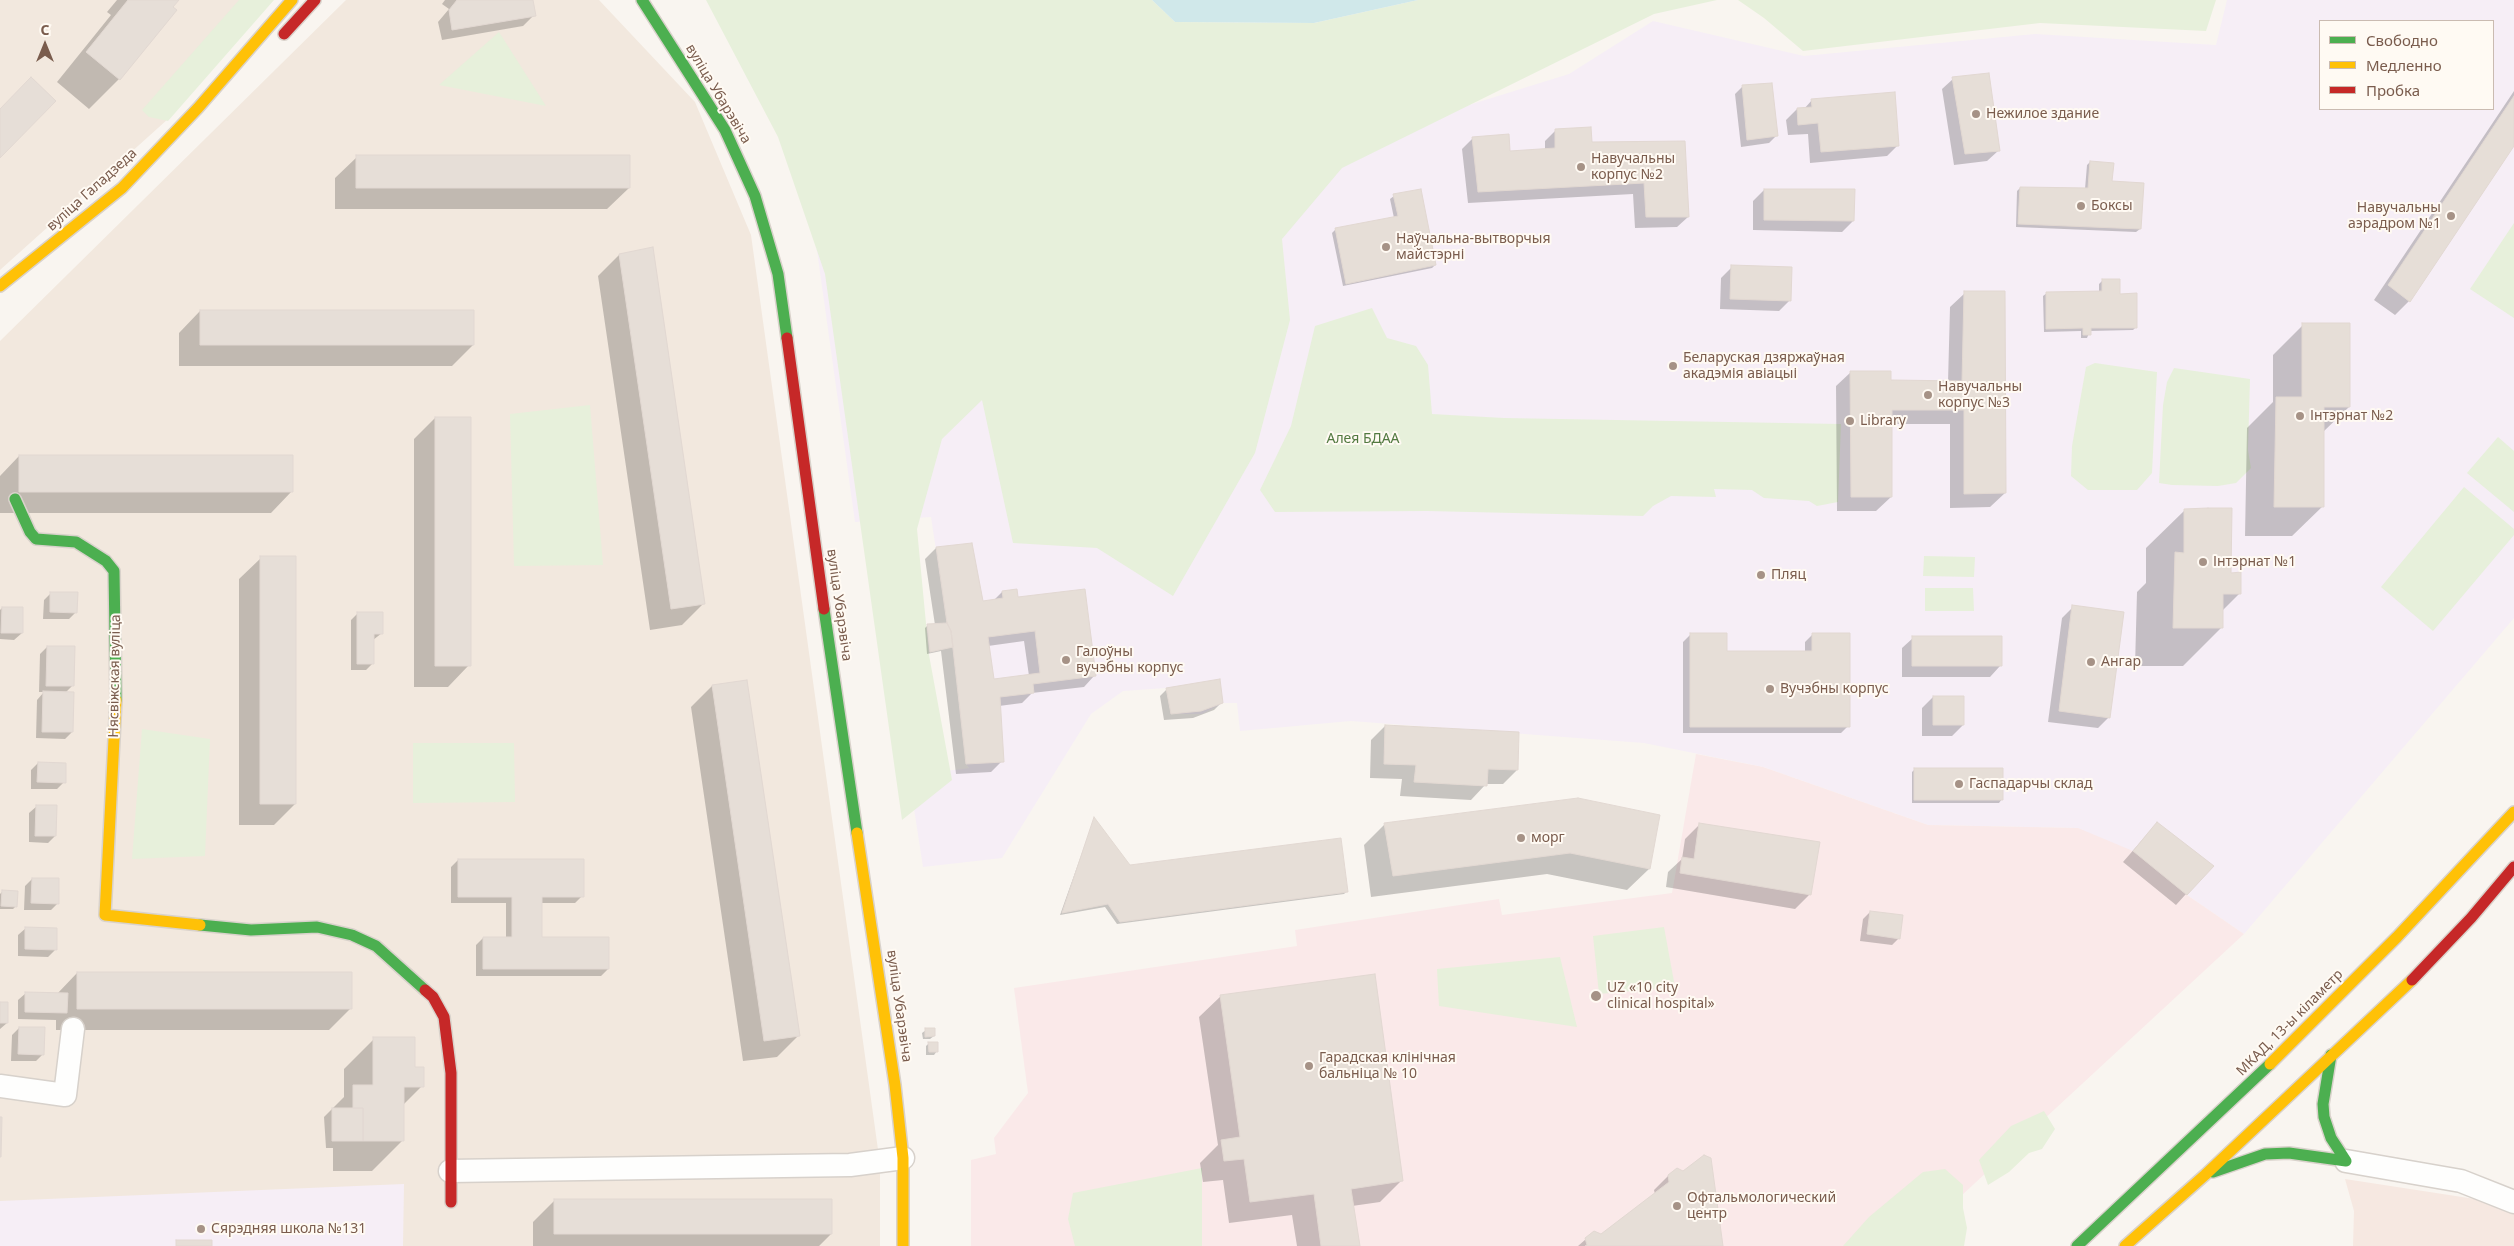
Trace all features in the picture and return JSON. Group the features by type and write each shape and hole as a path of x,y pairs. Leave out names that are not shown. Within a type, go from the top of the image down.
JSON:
{"main road":[{"name":"вуліца Галадзеда","path":"0,286 122,188 198,108 292,0"},
{"path":"277,40 291,28 315,0"},
{"name":"вуліца Убарэвіча","path":"642,0 725,130 755,196 778,274 828,639 888,1028 903,1158 903,1246"},
{"name":"вуліца Галадзеда","path":"198,108 262,52"},
{"name":"Нясвіжская вуліца","path":"15,499 30,532 36,539 76,542 106,561 114,571 116,679 104,915 251,930 317,927 352,936 376,946 433,998 444,1017 451,1074 450,1171"},
{"name":"МКАД, 13-ы кіламетр","path":"2077,1246 2263,1071 2397,937 2514,812"},
{"path":"2125,1246 2205,1175 2398,994 2471,918 2514,867"},
{"path":"2332,1055 2323,1104 2324,1117 2331,1138 2346,1161"},
{"path":"2205,1175 2265,1154 2289,1153 2346,1161"},
{"path":"450,1171 451,1202"}],"street":[{"path":"0,1086 64,1095 73,1029"},
{"path":"450,1171 850,1165 903,1158"},
{"path":"2346,1161 2461,1181 2514,1202"}],"shaded area":[{"path":"0,0 271,0 168,119 0,270"},
{"path":"346,0 599,0 695,102 751,235 880,1164 880,1246 0,1246 0,341"},
{"name":"Беларуская дзяржаўная акадэмія авіацыі","path":"2227,0 2514,0 2514,618 2244,934 2187,895 2078,828 1928,825 1763,767 1644,743 1351,721 1240,731 1237,703 1223,703 1202,714 1171,714 1166,688 1123,691 1091,714 1002,858 923,867 909,776 969,768 966,764 951,631 947,623 931,517 855,522 812,215 1440,114 1569,74 1653,21 1804,56 2035,34 2216,45"},
{"name":"UZ «10 city clinical hospital»","path":"1696,754 1763,767 1928,825 2078,828 2133,851 2187,895 2244,934 1907,1246 971,1246 971,1160 996,1154 994,1138 1028,1093 1014,988 1297,946 1295,930 1499,899 1502,915 1672,893"},
{"path":"2345,1179 2475,1199 2514,1213 2514,1246 2353,1246 2354,1211"},
{"name":"Сярэдняя школа №131","path":"404,1184 403,1246 0,1246 0,1201"}],"green space":[{"path":"239,0 274,0 168,121 149,117 142,110"},
{"path":"706,0 1152,0 1175,22 1314,23 1418,0 1717,0 1654,14 1342,168 1282,239 1290,320 1255,453 1173,596 1097,548 1013,543 982,400 942,439 917,529 929,655 952,780 902,820 825,274 778,137"},
{"path":"1738,0 2216,0 2206,31 2040,23 1803,51 1764,18"},
{"path":"499,32 546,106 439,85"},
{"path":"2514,223 2514,318 2470,289"},
{"name":"Алея БДАА","path":"1372,308 1387,338 1416,346 1428,365 1432,414 1504,418 1841,424 1838,502 1817,506 1809,501 1764,498 1752,490 1714,489 1716,497 1671,496 1653,506 1643,516 1427,511 1275,512 1260,490 1291,426 1315,326"},
{"path":"2095,363 2157,372 2152,473 2137,490 2088,490 2071,476 2072,446 2086,367"},
{"path":"2174,368 2250,379 2248,450 2251,468 2236,483 2218,486 2159,483 2163,405 2167,382"},
{"path":"590,405 603,565 514,566 510,414"},
{"path":"2498,437 2514,451 2514,512 2467,473"},
{"path":"2464,487 2514,529 2514,535 2433,631 2381,587"},
{"path":"1924,556 1975,557 1974,577 1923,576"},
{"path":"1925,588 1973,588 1974,611 1925,611"},
{"path":"142,729 210,739 205,856 132,859"},
{"path":"413,743 514,743 515,802 413,803"},
{"path":"1664,927 1675,987 1599,994 1593,936"},
{"path":"1560,957 1577,1027 1439,1006 1437,969"},
{"path":"2044,1111 2055,1129 2042,1149 2029,1153 2009,1172 1988,1185 1979,1160 2011,1126"},
{"path":"1202,1168 1202,1246 1075,1246 1068,1219 1073,1193"},
{"path":"1945,1169 1963,1185 1963,1208 1967,1228 1964,1246 1843,1246 1869,1217 1923,1172"}],"water":[{"path":"1152,0 1418,0 1314,23 1175,22"}],"building":[{"path":"128,0 179,0 173,7 177,10 120,80 86,52"},
{"path":"457,0 533,0 536,16 452,30 449,10"},
{"name":"Нежилое здание","path":"1989,73 2000,151 1965,154 1952,77"},
{"path":"31,77 56,101 0,158 0,109"},
{"path":"1772,83 1778,136 1747,140 1742,85"},
{"path":"1895,92 1899,146 1821,152 1818,123 1798,125 1797,108 1812,107 1811,99"},
{"name":"Навучальны аэрадром №1","path":"2514,96 2514,146 2410,302 2388,285"},
{"name":"Навучальны корпус №2","path":"1591,127 1592,142 1685,141 1689,217 1646,217 1644,183 1478,192 1472,137 1509,134 1510,151 1555,148 1555,129"},
{"path":"356,155 630,155 630,188 356,188"},
{"name":"Боксы","path":"2090,161 2114,163 2112,181 2144,183 2141,229 2018,224 2020,187 2088,188"},
{"name":"Наўчальна-вытворчыя майстэрні","path":"1421,189 1436,265 1346,284 1335,228 1398,216 1393,194"},
{"path":"1764,189 1855,189 1854,221 1764,220"},
{"path":"653,247 705,604 671,609 619,254"},
{"path":"1731,265 1792,267 1791,301 1730,299"},
{"path":"2102,279 2120,279 2120,294 2137,293 2137,328 2091,328 2091,335 2083,335 2083,328 2046,329 2046,292 2102,291"},
{"name":"Навучальны корпус №3","path":"1964,291 2005,291 2006,493 1964,494 1964,410 1892,410 1892,497 1851,497 1850,371 1891,371 1891,380 1962,381"},
{"path":"200,310 474,310 474,345 200,345"},
{"name":"Інтэрнат №2","path":"2302,323 2350,323 2350,407 2324,407 2324,507 2274,507 2276,397 2302,397"},
{"path":"435,417 471,417 471,666 435,666"},
{"path":"19,455 293,455 293,492 19,492"},
{"name":"Інтэрнат №1","path":"2232,508 2231,573 2241,572 2241,594 2223,594 2223,628 2173,628 2175,552 2184,553 2184,509"},
{"name":"Галоўны вучэбны корпус","path":"972,543 983,601 1003,598 1002,591 1017,589 1018,597 1085,589 1096,676 1033,684 1034,693 1000,697 1004,762 966,764 951,631 947,623 936,547","holes":["1035,631 1040,673 994,679 988,637"]},
{"path":"260,556 296,556 296,804 260,804"},
{"path":"50,592 78,592 77,613 50,612"},
{"name":"Ангар","path":"2072,605 2124,612 2110,718 2059,711"},
{"path":"2,607 23,607 23,633 1,633"},
{"path":"357,612 383,612 383,634 374,634 374,664 357,664"},
{"path":"947,623 951,631 953,647 930,652 927,624"},
{"name":"Вучэбны корпус","path":"1690,633 1727,633 1727,651 1812,651 1812,633 1850,633 1850,727 1690,727"},
{"path":"1912,636 2002,636 2002,666 1912,666"},
{"path":"47,646 75,646 74,686 46,686"},
{"path":"1220,679 1223,703 1201,711 1171,714 1166,688"},
{"path":"747,680 800,1036 764,1041 712,685"},
{"path":"43,691 74,692 73,732 42,732"},
{"path":"1933,696 1964,696 1964,725 1933,725"},
{"path":"1385,725 1519,732 1518,770 1488,769 1487,786 1414,782 1416,765 1384,764"},
{"path":"38,762 66,763 66,783 37,782"},
{"name":"Гаспадарчы склад","path":"1914,768 2003,768 2003,800 1914,800"},
{"name":"морг","path":"1578,798 1660,815 1650,869 1570,853 1393,876 1384,823"},
{"path":"36,805 57,805 56,836 35,836"},
{"path":"1094,817 1130,865 1341,838 1348,892 1120,922 1108,904 1062,913"},
{"path":"2157,822 2214,866 2187,895 2133,851"},
{"path":"1699,823 1820,842 1811,895 1680,873 1682,857 1694,859"},
{"path":"458,859 584,859 584,897 542,897 542,937 609,937 609,969 483,969 483,937 512,937 512,897 458,897"},
{"path":"32,878 59,878 59,904 31,903"},
{"path":"2,890 18,891 17,907 1,906"},
{"path":"1870,911 1903,915 1900,939 1867,934"},
{"path":"25,927 57,928 57,950 25,949"},
{"path":"77,972 352,972 352,1009 77,1009"},
{"name":"Гарадская клінічная бальніца № 10","path":"1375,974 1403,1181 1351,1189 1360,1246 1321,1246 1314,1194 1250,1202 1244,1159 1224,1161 1221,1140 1240,1137 1220,995"},
{"path":"25,992 68,993 67,1013 25,1012"},
{"path":"0,1002 8,1002 8,1023 0,1023"},
{"path":"19,1027 45,1027 44,1055 18,1054"},
{"path":"925,1028 935,1028 935,1036 925,1037"},
{"path":"373,1037 415,1037 415,1067 424,1067 424,1087 404,1087 404,1141 363,1141 363,1108 353,1108 353,1085 373,1085"},
{"path":"928,1042 938,1042 938,1052 929,1052"},
{"path":"332,1108 363,1108 363,1141 332,1141"},
{"path":"0,1117 2,1117 1,1157 0,1157"},
{"name":"Офтальмологический центр","path":"1704,1155 1711,1158 1723,1246 1585,1246 1587,1245 1585,1238 1594,1231 1601,1234 1669,1182 1668,1175 1677,1168 1683,1171"},
{"path":"554,1199 832,1199 832,1234 554,1234"},
{"path":"176,1240 212,1240 212,1246 176,1246"}],"traffic: fast":[{"path":"642,0 725,130 755,196 778,274 787,338"},
{"path":"15,499 30,532 36,539 76,542 106,561 114,571 116,700"},
{"path":"824,609 857,833"},
{"path":"200,925 251,930 317,927 352,935 376,946 425,990"},
{"path":"2331,1055 2323,1104 2324,1117 2331,1138 2346,1161"},
{"path":"2077,1246 2270,1064"},
{"path":"2213,1172 2265,1154 2289,1153 2346,1161"}],"traffic: slow":[{"path":"0,286 122,188 198,108 292,0"},
{"path":"116,700 105,915 200,925"},
{"path":"2270,1064 2397,937 2514,812"},
{"path":"857,833 895,1085 903,1158 903,1246"},
{"path":"2125,1246 2205,1175 2412,980"}],"traffic: jam":[{"path":"284,34 315,0"},
{"path":"787,338 824,609"},
{"path":"2412,980 2471,918 2514,867"},
{"path":"425,990 433,997 444,1017 451,1073 451,1202"}],"place":[{"name":"Нежилое здание","path":"1976,114"},
{"name":"Навучальны корпус №2","path":"1581,167"},
{"name":"Боксы","path":"2081,206"},
{"name":"Навучальны аэрадром №1","path":"2451,216"},
{"name":"Наўчальна-вытворчыя майстэрні","path":"1386,247"},
{"name":"Беларуская дзяржаўная акадэмія авіацыі","path":"1673,366"},
{"name":"Навучальны корпус №3","path":"1928,395"},
{"name":"Інтэрнат №2","path":"2300,416"},
{"name":"Library","path":"1850,421"},
{"name":"Інтэрнат №1","path":"2203,562"},
{"name":"Пляц","path":"1761,575"},
{"name":"Галоўны вучэбны корпус","path":"1066,660"},
{"name":"Ангар","path":"2091,662"},
{"name":"Вучэбны корпус","path":"1770,689"},
{"name":"Гаспадарчы склад","path":"1959,784"},
{"name":"морг","path":"1521,838"},
{"name":"UZ «10 city clinical hospital»","path":"1596,996"},
{"name":"Гарадская клінічная бальніца № 10","path":"1309,1066"},
{"name":"Офтальмологический центр","path":"1677,1206"},
{"name":"Сярэдняя школа №131","path":"201,1229"}]}
